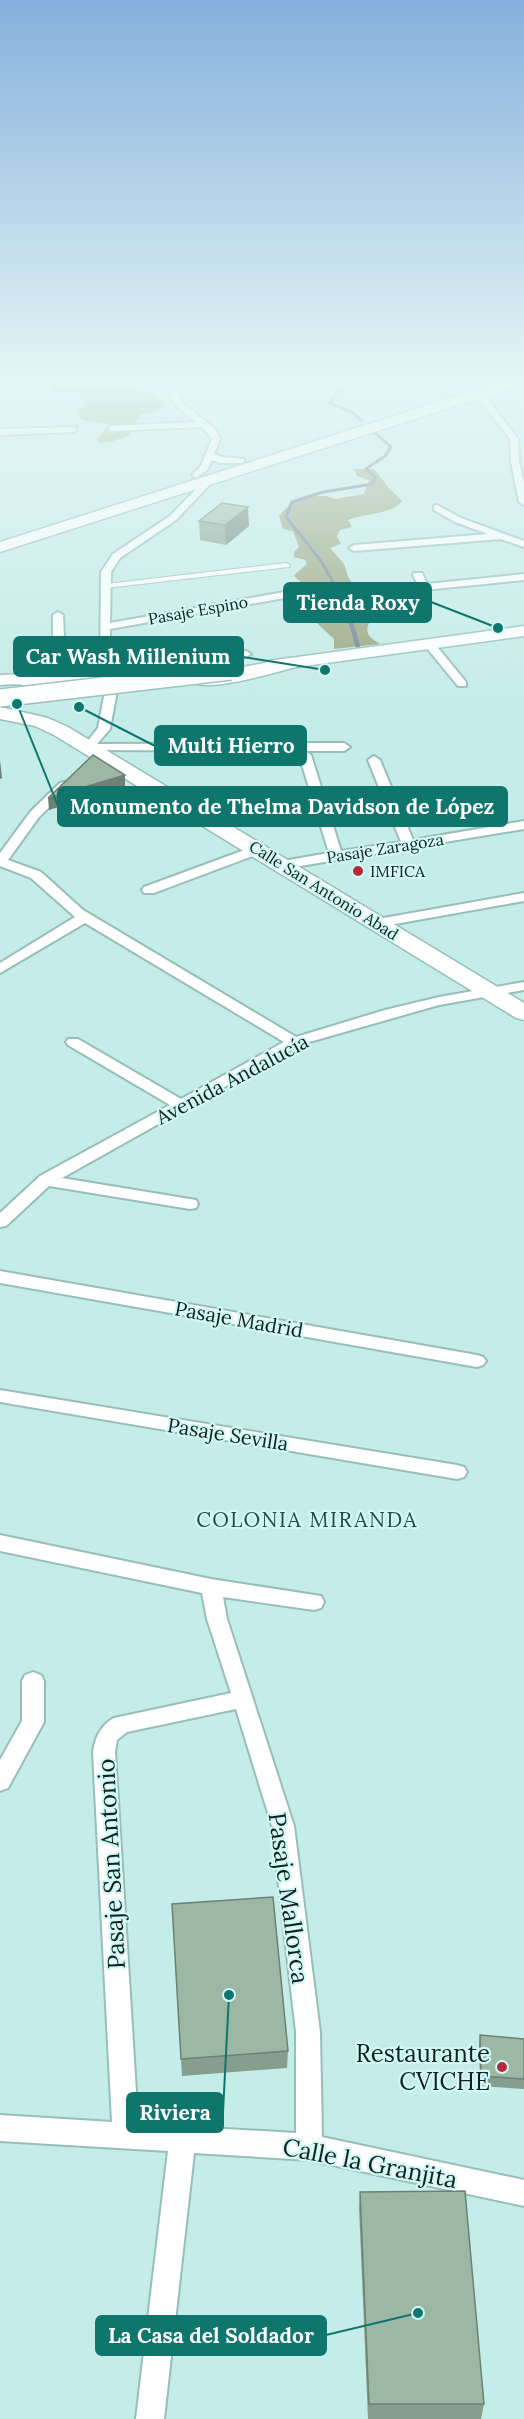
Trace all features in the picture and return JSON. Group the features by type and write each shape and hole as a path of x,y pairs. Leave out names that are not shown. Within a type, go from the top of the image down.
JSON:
{"main road":[{"path":"0,537 149,490"},
{"path":"0,547 178,490"},
{"path":"169,493 185,494 190,500"},
{"path":"0,698 524,633"},
{"path":"2,679 35,683 106,678 233,676 290,663"},
{"path":"0,713 23,711 106,678"},
{"name":"Calle San Antonio Abad","path":"35,683 46,690 43,702 61,731"},
{"name":"Calle San Antonio Abad","path":"0,713 41,722 61,731 91,754 258,849 524,1013"}],"street":[{"path":"200,490 173,518 116,556 106,572 104,729 91,754 344,747"},
{"path":"437,508 458,520 524,544"},
{"path":"354,548 500,536"},
{"path":"106,586 286,565"},
{"path":"418,575 424,587 524,577"},
{"name":"Pasaje Espino","path":"106,627 290,594"},
{"path":"58,615 60,681"},
{"path":"430,645 462,684"},
{"path":"106,678 246,654"},
{"path":"305,755 336,856"},
{"path":"374,760 408,844"},
{"path":"75,775 35,814 0,862 36,875 71,908 294,1042"},
{"name":"Pasaje Zaragoza","path":"282,864 524,825"},
{"path":"149,890 258,849"},
{"path":"378,923 524,897"},
{"path":"0,969 85,917"},
{"name":"Avenida Andalucía","path":"0,1221 46,1180 294,1042 390,1012 524,986"},
{"path":"73,1042 181,1105"},
{"path":"46,1180 190,1204"},
{"name":"Pasaje Madrid","path":"0,1277 477,1361"},
{"name":"Pasaje Sevilla","path":"0,1396 457,1472"},
{"path":"0,1543 211,1587 314,1602"},
{"name":"Pasaje Mallorca","path":"211,1587 217,1619 283,1826 308,2032 309,2147"},
{"path":"0,1781 33,1722 33,1681"},
{"name":"Pasaje San Antonio","path":"126,2136 104,1752 106,1737 112,1729 122,1724 244,1699"},
{"name":"Calle la Granjita","path":"0,2128 309,2147 524,2193"},
{"path":"150,2419 182,2139"}],"green space":[{"path":"365,490 391,490 402,501 391,509 348,520 352,527 340,530 337,536 341,544 330,548 344,564 349,579 362,594 390,604 393,615 369,623 368,633 380,644 334,649 334,639 306,613 331,594 327,590 302,582 294,575 307,564 305,560 294,557 294,552 299,547 293,531 283,529 279,516 292,502 310,496 326,496 336,499 364,494"}],"building":[{"path":"222,503 248,507 225,525 199,521"},
{"path":"93,755 125,775 48,798"},
{"path":"273,1897 288,2051 181,2059 172,1904"},
{"name":"Restaurante CVICHE","path":"480,2035 524,2039 524,2079 481,2076"},
{"path":"465,2191 484,2404 369,2404 360,2192"}],"waterway":[{"path":"336,490 292,502 286,517 321,561 347,606"},
{"path":"346,605 358,647"}],"place":[{"name":"Tienda Roxy","path":"498,628"},
{"name":"Car Wash Millenium","path":"325,670"},
{"name":"Monumento de Thelma Davidson de López","path":"17,704"},
{"name":"Multi Hierro","path":"79,707"},
{"name":"IMFICA","path":"358,871"},
{"name":"Riviera","path":"229,1995"},
{"name":"Restaurante CVICHE","path":"502,2067"},
{"name":"La Casa del Soldador","path":"418,2313"}],"district":[{"name":"COLONIA MIRANDA","path":"307,1519"}]}
